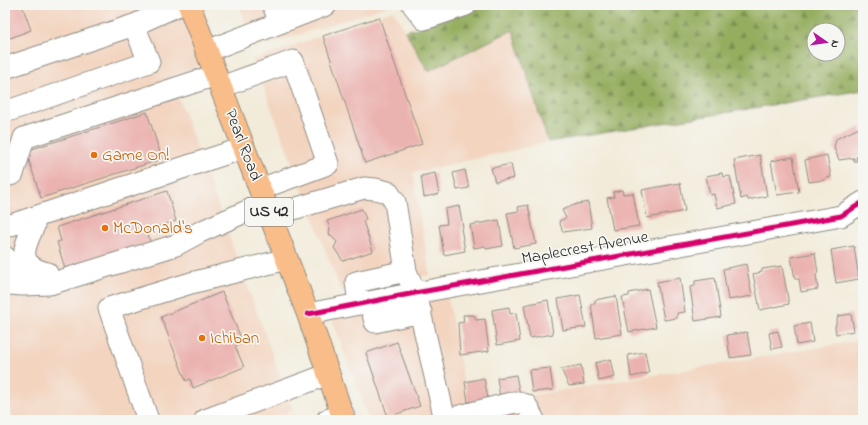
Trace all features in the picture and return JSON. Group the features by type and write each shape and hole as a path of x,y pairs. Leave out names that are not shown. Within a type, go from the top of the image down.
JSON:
{"main road":[{"name":"Pearl Road","path":"189,5 308,314 329,374 338,418"}],"street":[{"path":"5,68 134,25 179,5"},
{"path":"207,51 277,14 326,5"},
{"path":"413,5 424,19 466,5"},
{"path":"5,112 149,62 134,25"},
{"path":"5,176 13,174 24,138 218,81 293,61 328,164 265,203 200,232 176,245 50,284 5,285"},
{"path":"5,227 244,148"},
{"path":"5,246 10,238 19,231 154,188 182,168"},
{"path":"265,203 364,188 388,192 395,202 406,271 421,312 444,420 515,402 526,405 534,420"},
{"name":"Maplecrest Avenue","path":"308,314 415,293 841,216 863,202"},
{"path":"34,226 24,250 25,258 29,265 36,270 49,273"},
{"path":"5,257 9,266 17,271 25,273 49,273 173,235 200,232"},
{"path":"148,420 109,308 192,283 287,259"},
{"path":"406,271 356,282 364,303 374,322 421,312"},
{"path":"204,420 329,374"}],"shaded area":[{"path":"5,5 182,5 204,63 171,77 293,411 268,420 13,420 5,398"},
{"path":"239,5 391,5 254,49"},
{"path":"393,10 428,70 513,30 548,142 413,173 430,275 341,291 253,60"},
{"path":"447,293 468,406 863,340 863,420 369,420 331,316"}],"green space":[{"path":"479,5 863,5 863,90 548,142 513,30 428,71 405,31 418,28"}],"building":[{"path":"5,5 22,5 31,30 5,40"},
{"path":"379,17 422,144 365,163 323,36"},
{"name":"Game On!","path":"147,112 162,159 41,198 26,151"},
{"path":"861,127 863,156 856,157 857,161 854,161 854,158 839,160 834,148 836,139"},
{"path":"760,155 767,196 748,200 747,197 741,199 734,160"},
{"path":"827,155 831,177 824,180 809,182 805,160"},
{"path":"793,157 799,192 777,195 771,161"},
{"path":"511,164 514,178 495,182 491,168"},
{"path":"465,170 469,188 457,190 453,173"},
{"path":"435,173 439,194 424,197 421,176"},
{"path":"722,173 723,177 730,176 736,204 717,208 714,194 710,195 706,176"},
{"path":"680,183 685,211 647,218 642,190"},
{"path":"622,190 623,194 633,193 639,226 613,230 607,198 614,197 613,192"},
{"name":"McDonald's","path":"167,191 176,221 147,230 150,242 65,269 57,242 61,241 57,227"},
{"path":"588,202 592,228 563,232 559,221 566,218 562,210 577,204"},
{"path":"528,205 536,244 514,248 507,213 519,211 518,207"},
{"path":"459,206 465,251 444,255 439,225 447,224 445,209"},
{"path":"362,209 366,219 363,221 373,251 343,261 334,248 337,242 329,234 330,228 327,221"},
{"path":"499,220 503,246 486,249 485,246 474,248 470,225"},
{"path":"854,246 859,279 836,283 831,250"},
{"path":"815,253 818,273 816,275 818,289 801,292 799,279 795,279 791,257"},
{"path":"746,264 752,296 728,300 723,269"},
{"path":"782,266 789,304 760,310 753,274 762,272 762,269"},
{"path":"680,278 685,312 677,313 677,318 664,320 657,282"},
{"path":"715,278 721,317 695,321 690,287 695,286 695,281"},
{"path":"648,289 656,327 629,332 622,297 629,296 629,293"},
{"name":"Ichiban","path":"222,292 243,343 235,346 244,367 193,388 190,379 186,381 161,317"},
{"path":"580,295 586,327 563,330 558,299"},
{"path":"616,296 622,334 596,338 591,304 595,303 595,300"},
{"path":"548,300 553,334 530,338 524,305"},
{"path":"509,307 510,314 516,313 520,341 497,345 492,310"},
{"path":"851,314 854,331 836,334 835,327 838,316"},
{"path":"463,315 474,315 476,320 485,319 489,351 460,355 458,323 464,322"},
{"path":"810,323 813,342 797,345 794,326"},
{"path":"778,331 782,347 772,349 769,333"},
{"path":"747,332 751,355 730,358 727,335"},
{"path":"397,342 420,406 388,417 366,353"},
{"path":"645,352 649,373 631,377 628,355"},
{"path":"611,359 615,377 599,381 595,363"},
{"path":"581,365 584,384 569,386 561,369"},
{"path":"550,368 553,390 532,392 529,370"},
{"path":"516,375 520,395 500,398 497,378"},
{"path":"484,378 488,399 468,402 465,382"},
{"path":"518,408 521,420 477,420"}],"cycle path":[{"path":"308,314 415,293 841,216 863,202"}],"place":[{"name":"Game On!","path":"94,155"},
{"name":"McDonald's","path":"105,228"},
{"name":"Ichiban","path":"202,338"}]}
